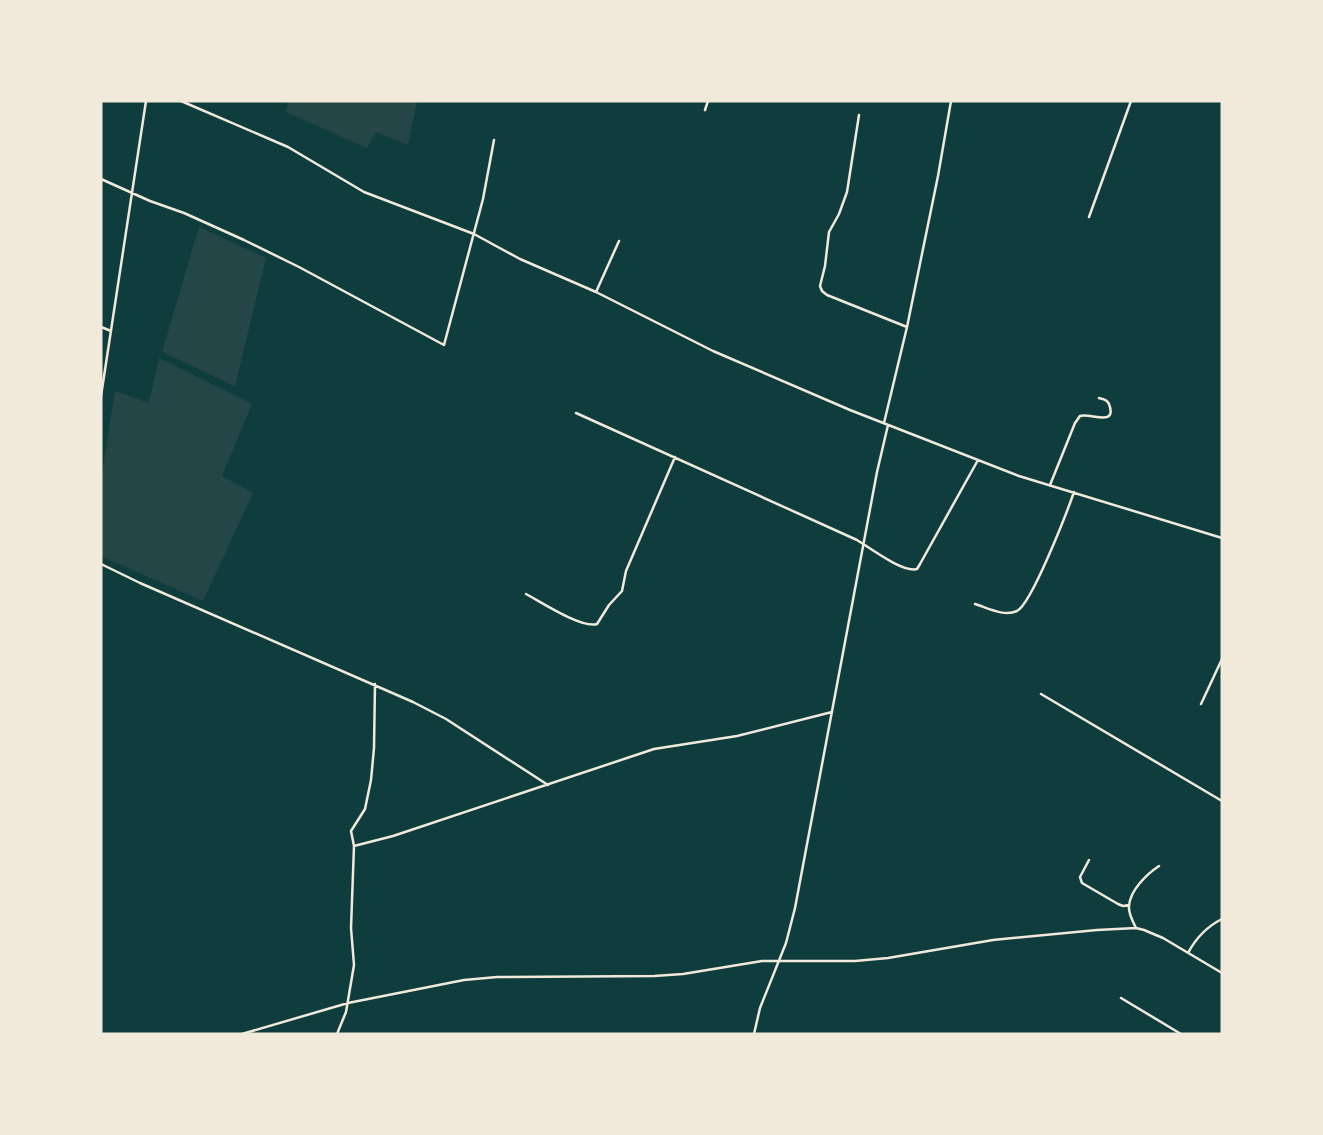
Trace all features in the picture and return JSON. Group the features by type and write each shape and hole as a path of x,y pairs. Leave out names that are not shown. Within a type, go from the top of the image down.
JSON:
{"street":[{"path":"101,396 146,101"},
{"path":"181,101 288,147 364,192 474,234 520,259 596,292 713,351 809,392 1019,476 1222,538"},
{"path":"705,110 708,101"},
{"path":"884,423 938,176 951,101"},
{"path":"1089,217 1132,101"},
{"path":"859,114 847,192 839,214 829,232 825,266 820,286 822,291 827,294 906,328"},
{"path":"101,179 184,213 260,248 444,345 483,199 494,140"},
{"path":"596,292 619,241"},
{"path":"101,327 111,331"},
{"path":"1050,485 1075,423 1079,418 1083,416 1105,418 1108,416 1110,412 1109,403 1099,398"},
{"path":"576,413 675,456 864,544 905,568 912,570 916,569 978,460"},
{"path":"754,1034 760,1008 780,961 795,908 877,472 888,425"},
{"path":"526,594 575,620 590,626 597,624 609,605 622,591 626,571 675,456"},
{"path":"975,604 1009,613 1021,608 1053,547 1074,492"},
{"path":"101,564 375,684 446,719 548,785"},
{"path":"1201,704 1222,659"},
{"path":"337,1034 346,1012 354,965 350,928 354,846 351,831 365,809 371,780 374,748 375,684"},
{"path":"1040,694 1222,801"},
{"path":"354,846 392,836 654,749 737,736 832,712"},
{"path":"1089,860 1080,877 1082,883 1118,904 1128,905"},
{"path":"1136,928 1128,905 1137,887 1159,866"},
{"path":"1188,953 1195,940 1209,926 1222,919"},
{"path":"242,1034 348,1002 464,980 482,978 661,976 762,961 855,961 888,958 993,940 1136,928 1163,938 1222,973"},
{"path":"1121,998 1181,1034"}],"shaded area":[{"path":"288,101 417,101 408,145 376,132 367,148 286,112"},
{"path":"199,227 266,258 235,386 162,352"},
{"path":"159,358 252,404 222,476 253,493 203,601 101,556 101,480 115,391 149,403"}]}
